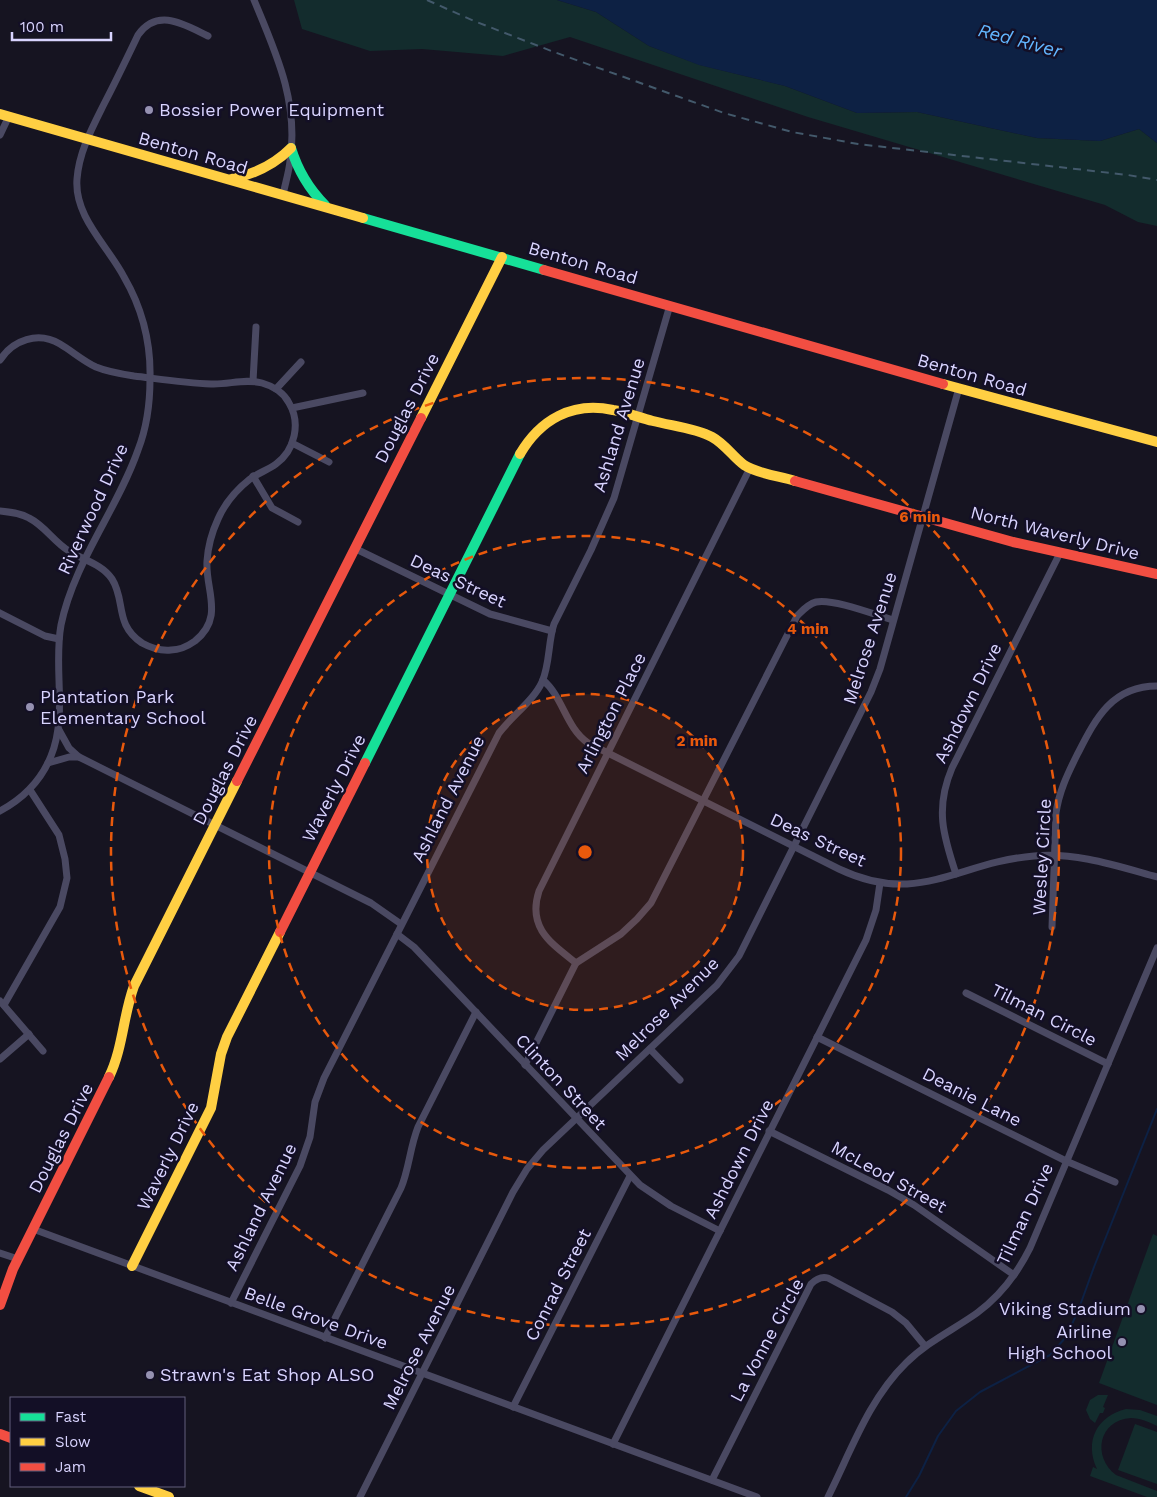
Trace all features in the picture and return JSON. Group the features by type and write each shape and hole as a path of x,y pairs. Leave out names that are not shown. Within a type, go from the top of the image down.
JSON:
{"street":[{"path":"254,0 277,54 286,81 290,103 291,148 283,195"},
{"name":"Riverwood Drive","path":"30,790 48,763 59,729 59,640 64,611 85,559 139,449 147,418 150,378 149,354 145,332 137,304 126,279 93,230 78,201 76,189 78,170 87,139 138,35 145,26 156,21 174,20 208,36"},
{"path":"0,135 5,115"},
{"name":"Benton Road","path":"5,115 1121,434 1157,442"},
{"path":"229,180 261,171 285,155 291,148"},
{"path":"291,148 298,171 304,182 309,190 328,208"},
{"name":"Douglas Drive","path":"0,1305 6,1285 18,1259 113,1069 119,1051 127,1004 134,986 502,257"},
{"name":"Ashland Avenue","path":"231,1303 300,1166 310,1137 312,1113 317,1095 401,924 499,733 514,714 536,694 543,680 552,631 610,508 670,305"},
{"path":"253,381 256,327"},
{"path":"0,360 9,348 16,344 31,338 40,338 53,340 86,362 106,370 150,378 210,384 253,381 276,389 286,398 292,408 296,429 286,454 277,464 254,476 234,493 218,518 211,538 207,561 212,600 211,617 198,638 183,647 173,650 162,650 146,645 134,636 126,624 113,580 102,569 65,549 42,526 28,517 0,511"},
{"path":"276,389 301,362"},
{"name":"Melrose Avenue","path":"360,1497 521,1178 543,1150 718,985 739,956 866,705 880,669 959,388"},
{"path":"292,408 363,394"},
{"name":"Waverly Drive","path":"132,1266 211,1108 220,1054 227,1037 519,455 538,429 561,413 580,408 608,409 638,417"},
{"name":"North Waverly Drive","path":"638,417 712,437 720,441 736,459 750,468 1013,542 1157,574"},
{"path":"292,443 329,462"},
{"name":"Arlington Place","path":"576,963 551,943 541,931 536,918 536,904 542,883 750,468"},
{"path":"254,476 272,508 298,522"},
{"name":"Deas Street","path":"354,548 490,614 552,631"},
{"name":"Ashdown Drive","path":"956,874 942,822 945,786 952,768 1060,553"},
{"path":"525,1065 576,963 620,934 646,909 657,894 789,630 803,610 816,602 830,602 893,620"},
{"path":"0,613 45,636 59,640"},
{"name":"Deas Street","path":"543,680 552,689 579,736 588,742 849,874 880,883 916,884 1003,860 1027,856 1054,855 1099,861 1157,877"},
{"name":"Wesley Circle","path":"1052,927 1056,813 1061,789 1096,718 1117,698 1140,688 1157,686"},
{"path":"59,729 69,748 80,757 371,903 401,924"},
{"path":"48,763 69,757 80,757"},
{"path":"0,811 30,790 59,835 66,859 63,898 56,916 2,1003 43,1051"},
{"name":"Ashdown Drive","path":"613,1444 866,940 876,910 880,883"},
{"name":"Clinton Street","path":"397,934 414,947 630,1176 653,1196 720,1231"},
{"name":"Tilman Drive","path":"828,1497 867,1417 882,1392 906,1363 925,1346 988,1304 1014,1275 1030,1248 1157,948"},
{"name":"Tilman Circle","path":"966,993 1108,1064"},
{"path":"325,1338 401,1188 408,1170 412,1144 418,1127 476,1012"},
{"path":"0,1059 29,1034"},
{"name":"Deanie Lane","path":"817,1036 1066,1161 1115,1182"},
{"path":"650,1049 680,1080"},
{"name":"McLeod Street","path":"770,1131 908,1201 1014,1275"},
{"name":"Conrad Street","path":"513,1407 630,1176"},
{"name":"Belle Grove Drive","path":"33,1230 758,1497"},
{"path":"0,1253 18,1259"},
{"name":"La Vonne Circle","path":"712,1480 811,1284 817,1279 828,1278 892,1312 906,1323 925,1346"},
{"path":"142,1487 169,1497"}],"green space":[{"path":"294,0 557,0 596,12 649,46 700,65 785,86 857,113 917,112 1037,138 1100,141 1139,129 1157,143 1157,226 1138,222 1105,205 808,117 570,37 503,56 422,49 370,51 302,29"},
{"name":"Viking Stadium","path":"1153,1234 1157,1236 1157,1405 1099,1383"},
{"path":"1098,1395 1108,1395 1103,1407 1105,1408 1103,1413 1100,1413 1095,1423 1090,1419 1086,1410 1090,1400"},
{"path":"1126,1409 1140,1410 1157,1416 1157,1426 1141,1419 1131,1418 1120,1420 1111,1425 1105,1432 1102,1440 1101,1450 1104,1459 1108,1467 1116,1475 1157,1491 1157,1497 1147,1497 1090,1476 1093,1467 1097,1469 1092,1449 1096,1431 1107,1417"},
{"path":"1135,1424 1157,1432 1157,1484 1118,1470"}],"water":[{"name":"Red River","path":"557,0 1157,0 1157,143 1139,129 1100,141 1037,138 917,112 857,113 785,86 699,65 649,46 596,12"}],"waterway":[{"path":"906,1497 919,1476 938,1436 956,1411 980,1392 1050,1355 1066,1337 1078,1311 1157,1109"}],"railway":[{"path":"427,0 474,21 554,52 724,113 792,132 858,144 1157,180"}],"traffic: fast":[{"path":"291,148 304,179 325,205"},
{"path":"363,218 544,270"},
{"path":"365,763 520,454"}],"traffic: slow":[{"path":"0,114 363,218"},
{"path":"232,179 264,168 291,148"},
{"path":"421,418 502,257"},
{"path":"943,384 1157,442"},
{"path":"520,454 528,442 547,423 571,411 584,408 598,408 618,411 705,434 717,440 744,465 762,473 795,481"},
{"path":"109,1077 114,1066 134,986 237,781"},
{"path":"132,1266 211,1108 221,1054 227,1037 280,932"},
{"path":"142,1487 169,1497"}],"traffic: jam":[{"path":"544,270 943,384"},
{"path":"237,781 421,418"},
{"path":"795,481 1013,542 1157,574"},
{"path":"280,932 365,763"},
{"path":"0,1305 13,1269 109,1077"},
{"path":"0,1434 10,1438"}],"place":[{"name":"Bossier Power Equipment","path":"149,110"},
{"name":"Plantation Park Elementary School","path":"30,707"},
{"name":"Viking Stadium","path":"1141,1309"},
{"name":"Airline High School","path":"1122,1342"},
{"name":"Strawn's Eat Shop ALSO","path":"150,1375"}]}
